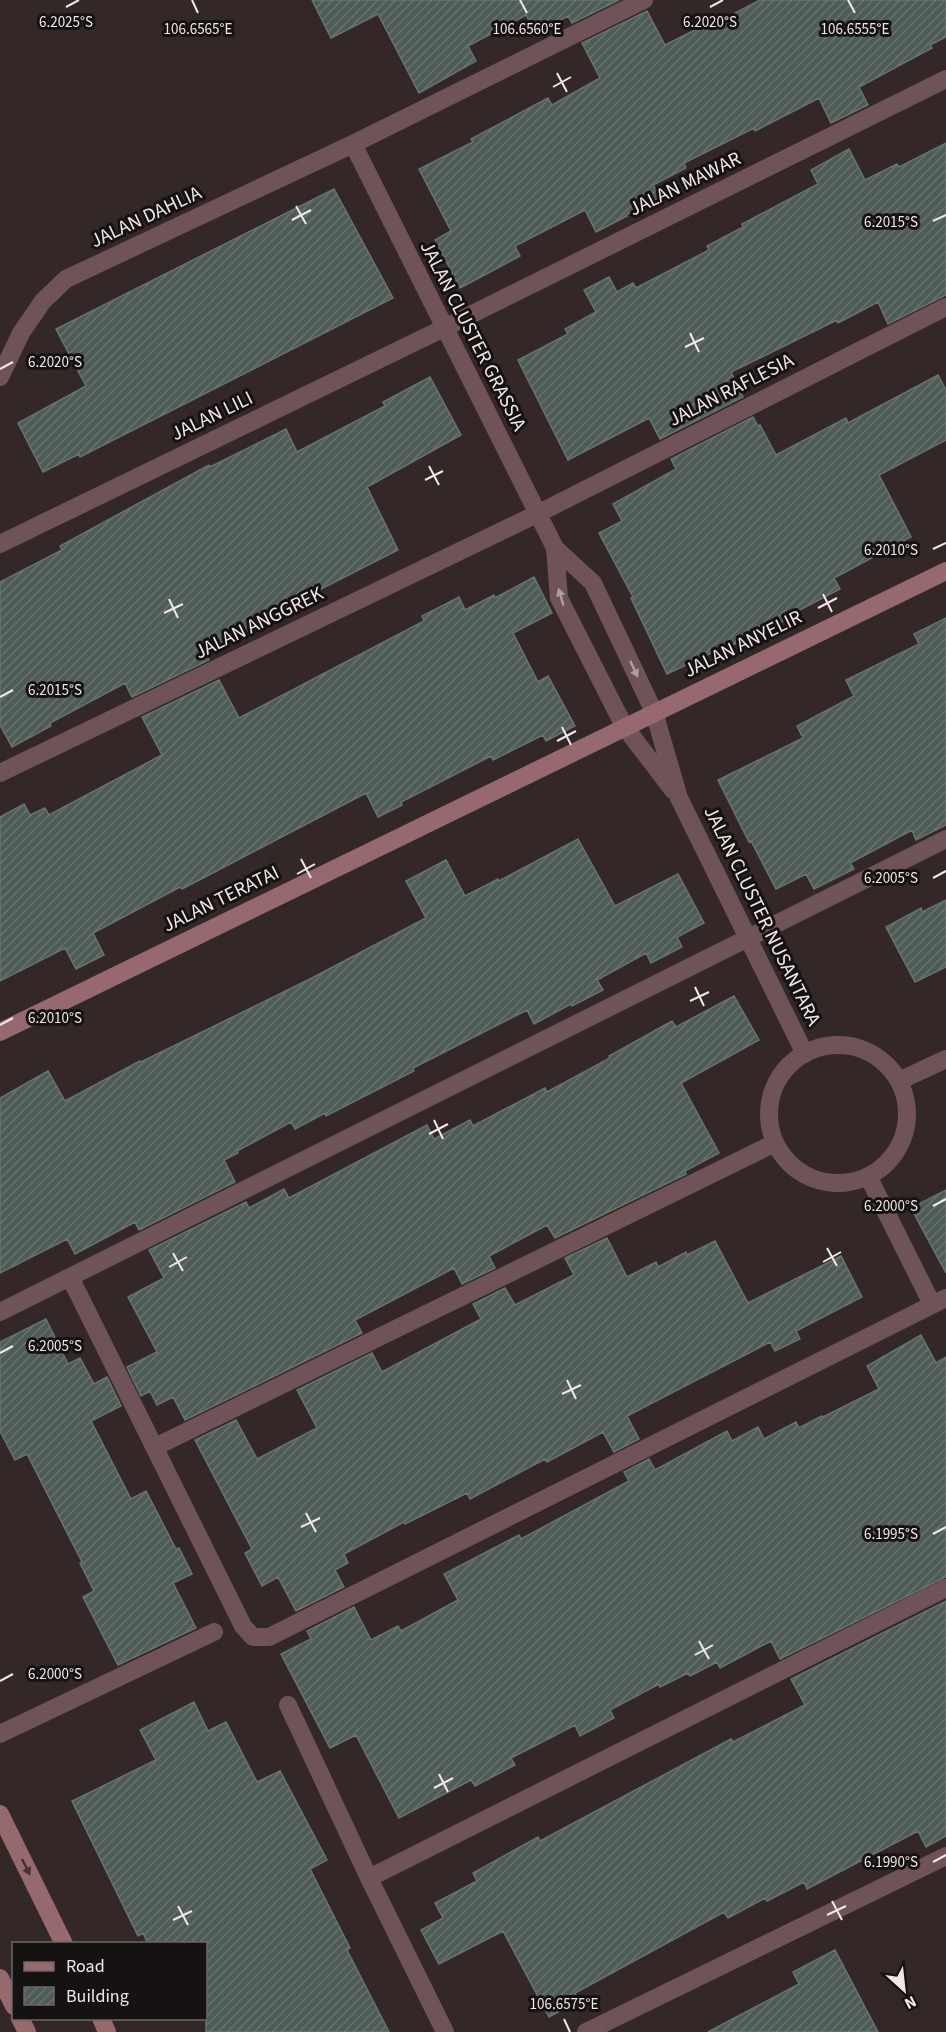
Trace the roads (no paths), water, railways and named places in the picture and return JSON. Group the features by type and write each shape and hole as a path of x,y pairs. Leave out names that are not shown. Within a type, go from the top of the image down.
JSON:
{"street":[{"name":"JALAN DAHLIA","path":"0,377 21,333 43,301 66,279 352,144 644,0"},
{"name":"JALAN MAWAR","path":"444,328 946,79"},
{"name":"JALAN CLUSTER GRASSIA","path":"352,144 555,548 593,583 654,712"},
{"name":"JALAN RAFLESIA","path":"537,514 946,307"},
{"name":"JALAN LILI","path":"0,544 444,328"},
{"name":"JALAN ANGGREK","path":"0,773 537,514"},
{"name":"JALAN CLUSTER GRASSIA","path":"555,548 559,598 624,726"},
{"name":"JALAN ANYELIR","path":"624,726 946,571"},
{"name":"JALAN CLUSTER NUSANTARA","path":"654,712 679,798 805,1054"},
{"name":"JALAN CLUSTER NUSANTARA","path":"624,726 679,798"},
{"name":"JALAN TERATAI","path":"0,1032 624,726"},
{"path":"0,1312 946,839"},
{"path":"850,1045 879,1058 899,1081 905,1094 907,1108 904,1135 890,1159 868,1176 837,1183 815,1178 794,1167 775,1143 770,1127 769,1109 772,1093 780,1077 791,1063 805,1054 819,1047 850,1045"},
{"path":"899,1081 946,1059"},
{"path":"155,1447 775,1143"},
{"path":"70,1277 243,1626 254,1637 269,1637 939,1301 868,1176"},
{"path":"369,1878 946,1588"},
{"path":"0,1734 214,1632"},
{"path":"288,1705 369,1878 445,2032"},
{"path":"0,1814 63,1942"},
{"path":"586,2032 946,1856"},
{"path":"0,1978 12,2002"}]}
